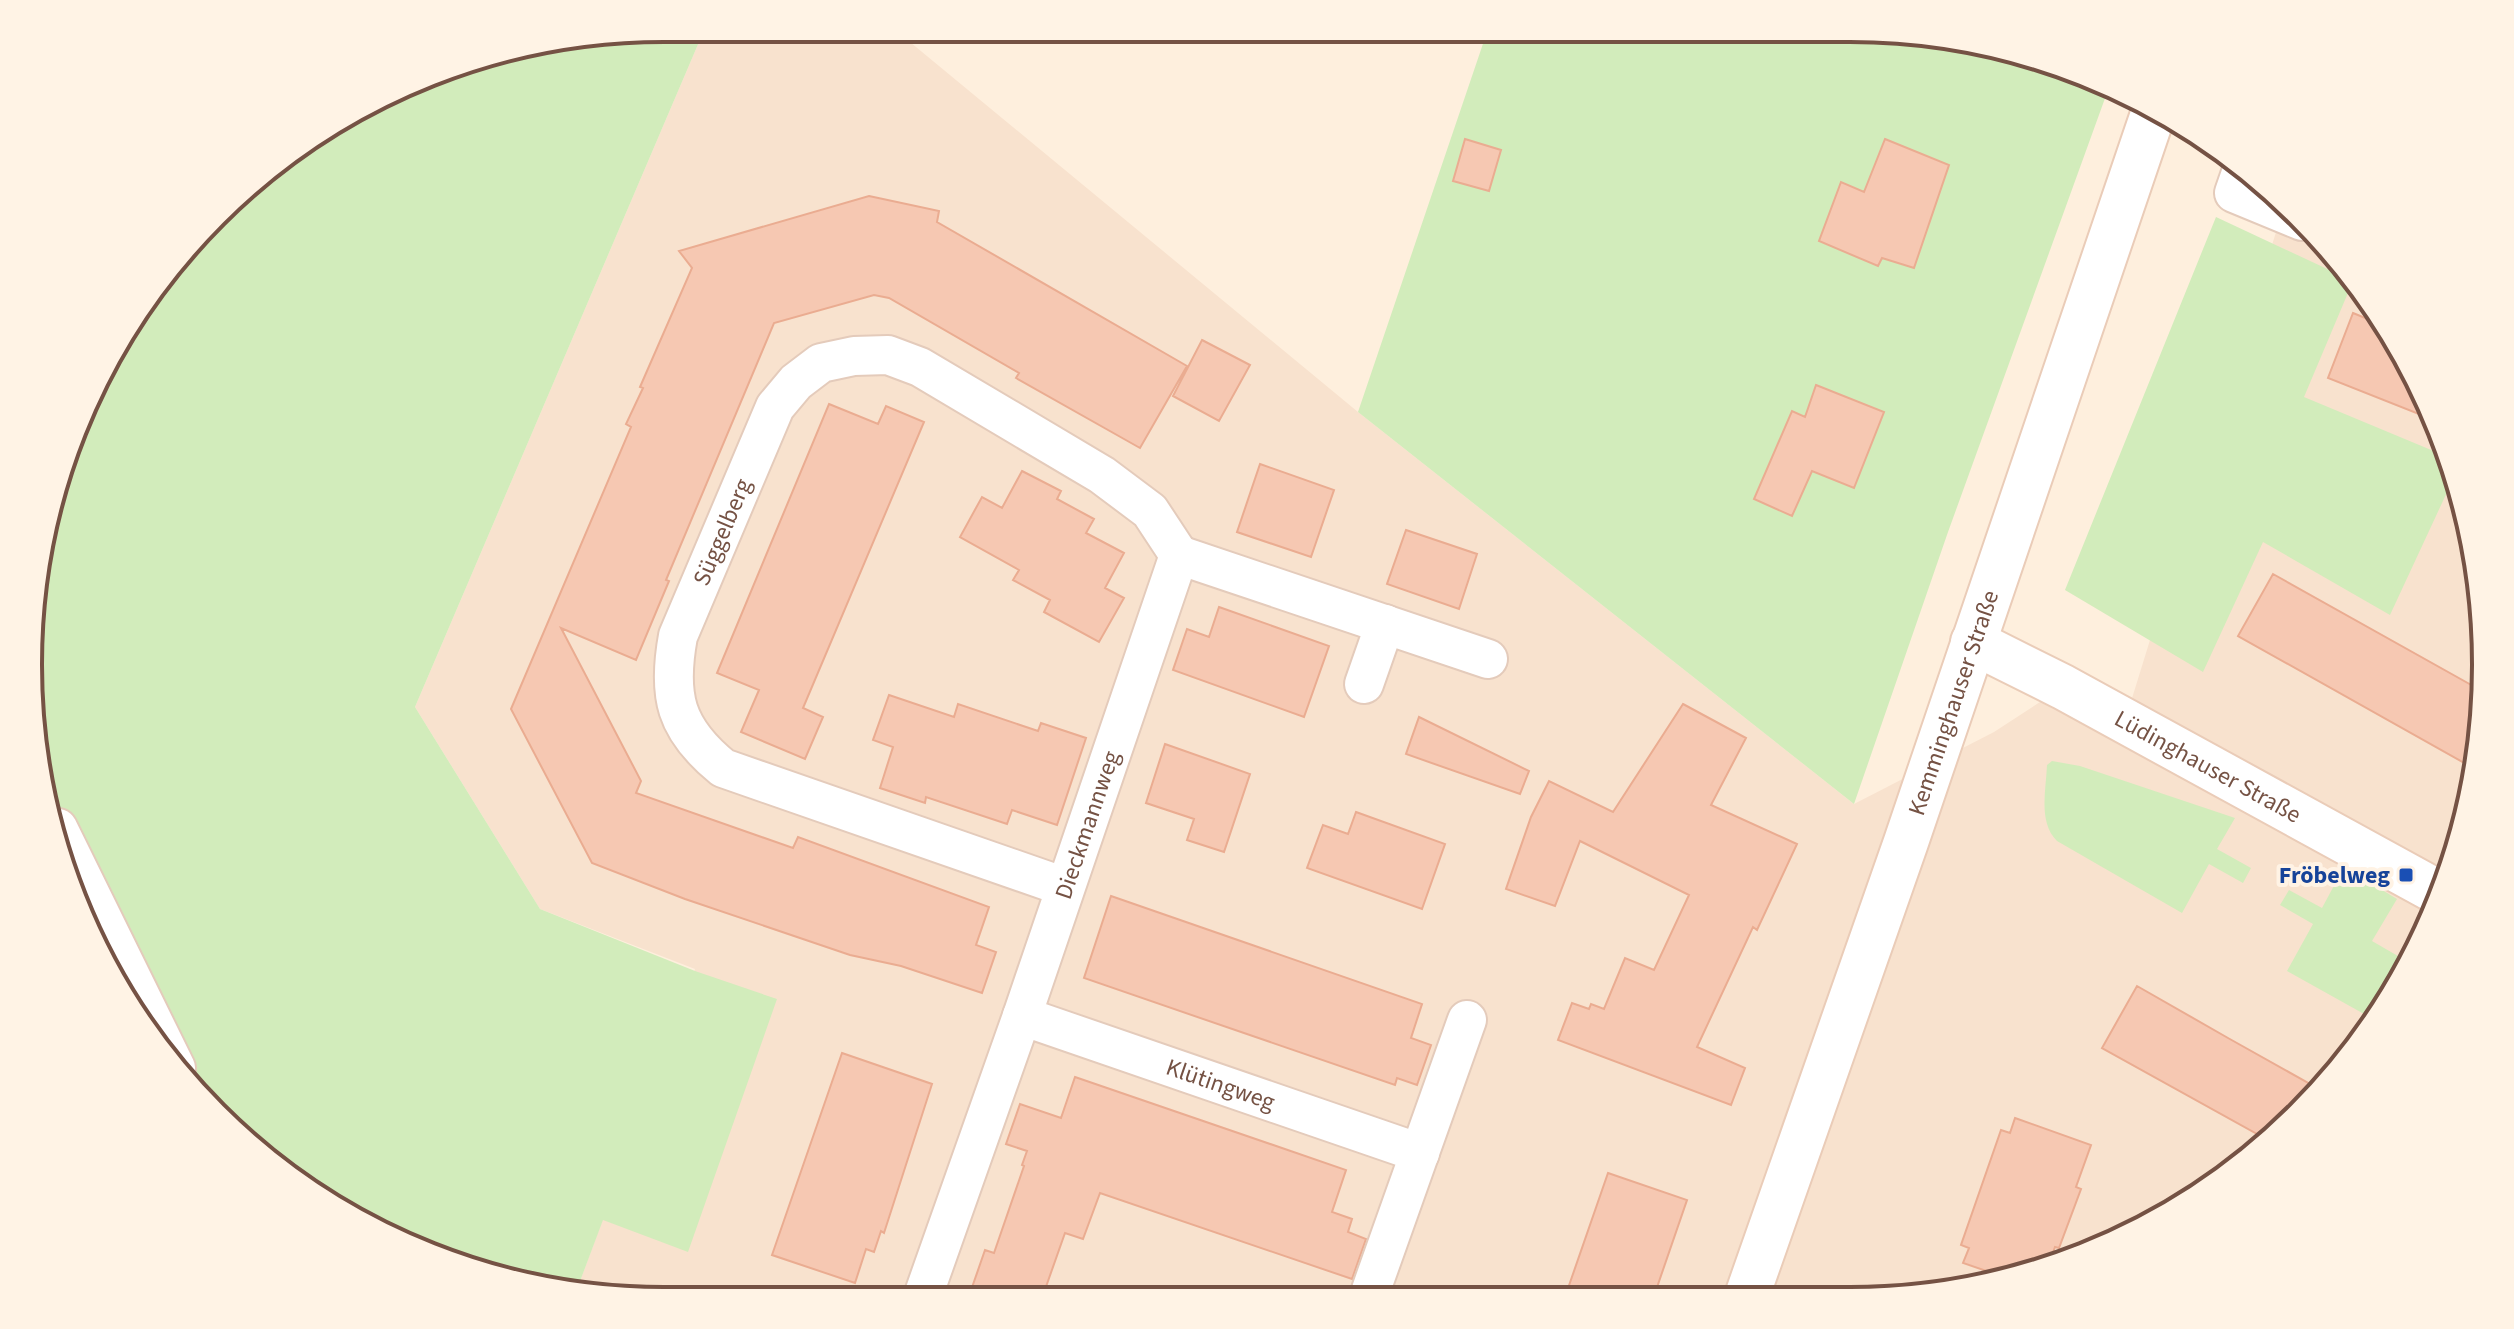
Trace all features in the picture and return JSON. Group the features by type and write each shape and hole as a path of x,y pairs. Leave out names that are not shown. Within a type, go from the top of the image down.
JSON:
{"main road":[{"name":"Kemminghauser Straße","path":"1750,1287 1906,842 2151,120"},
{"name":"Lüdinghauser Straße","path":"1973,642 2063,687 2430,888"}],"street":[{"path":"2239,179 2234,193 2275,210"},
{"name":"Süggelberg","path":"1065,887 723,768 699,749 684,725 675,699 672,669 678,636 775,407 796,382 821,363 854,356 888,355 920,367 1102,475 1150,511 1179,555"},
{"path":"1179,555 1488,659"},
{"name":"Dieckmannweg","path":"926,1287 1179,555"},
{"path":"1364,684 1385,624"},
{"path":"73,859 148,1012"},
{"name":"Klütingweg","path":"1022,1016 1420,1153"},
{"path":"1372,1287 1467,1020"}],"shaded area":[{"path":"699,42 910,42 1358,412 1854,804 1994,732 2063,687 2125,721 2281,216 2343,286 2389,353 2408,389 2425,426 2451,503 2467,583 2471,624 2471,705 2467,746 2451,826 2439,865 2425,903 2389,976 2318,1075 2260,1133 2228,1158 2161,1204 2125,1223 2088,1240 2011,1266 1931,1282 1890,1286 664,1287 580,1281 695,969 540,909 415,707"}],"green space":[{"path":"699,42 415,707 540,909 695,971 777,999 688,1252 603,1220 580,1281 503,1266 426,1240 353,1204 286,1158 224,1105 196,1075 147,1010 125,976 89,903 63,826 47,746 43,705 43,624 47,583 63,503 89,426 106,389 125,353 171,286 196,254 254,196 353,125 426,89 464,75 503,63 583,47"},
{"path":"1484,42 1890,43 1931,47 2011,63 2105,97 1948,532 1854,804 1358,412"},
{"path":"2216,217 2331,271 2348,293 2304,397 2434,451 2447,491 2390,615 2263,542 2203,672 2065,590"},
{"path":"2052,761 2080,766 2235,818 2217,849 2251,868 2243,883 2209,864 2182,913 2057,841 2047,825 2044,806 2047,765"},
{"path":"2344,867 2397,899 2372,941 2399,957 2364,1014 2287,971 2313,924 2280,905 2289,890 2322,908"}],"building":[{"path":"1465,139 1501,150 1489,191 1453,181"},
{"path":"1885,139 1949,165 1914,268 1882,258 1878,266 1819,241 1841,182 1864,192"},
{"path":"869,196 939,211 937,222 1187,366 1140,448 1016,378 1019,373 889,298 874,295 774,323 666,580 669,581 636,660 561,628 641,781 636,793 793,848 798,837 989,907 976,945 996,952 982,993 901,966 850,955 685,899 592,863 511,709 631,427 626,424 643,388 640,387 692,268 679,251"},
{"path":"2353,313 2367,319 2389,353 2420,414 2328,378"},
{"path":"1202,340 1250,365 1219,421 1173,396"},
{"path":"1816,385 1884,412 1854,488 1812,471 1792,516 1754,499 1792,411 1805,417"},
{"path":"829,404 878,424 886,406 924,422 803,708 823,717 805,759 741,732 759,690 717,673"},
{"path":"1260,464 1334,490 1311,557 1237,532"},
{"path":"1022,471 1061,491 1057,499 1094,519 1086,533 1124,553 1105,588 1124,598 1099,642 1044,612 1050,600 1013,580 1019,570 960,537 982,497 1002,508"},
{"path":"1406,530 1477,554 1459,609 1387,584"},
{"path":"2273,574 2471,685 2464,763 2238,636"},
{"path":"1219,607 1329,646 1304,717 1173,670 1187,629 1209,637"},
{"path":"889,695 954,717 958,704 1038,731 1041,723 1086,738 1057,825 1012,810 1007,824 926,797 925,803 880,788 893,747 873,740"},
{"path":"1683,704 1746,738 1711,805 1797,844 1757,930 1753,927 1697,1047 1745,1068 1731,1105 1558,1040 1572,1003 1589,1009 1591,1004 1604,1009 1625,958 1654,970 1689,895 1580,841 1555,906 1506,889 1531,817 1549,781 1613,812"},
{"path":"1419,717 1529,771 1520,794 1406,754"},
{"path":"1165,744 1250,774 1224,852 1187,840 1194,819 1146,803"},
{"path":"1356,812 1445,844 1422,909 1307,868 1323,825 1348,834"},
{"path":"1111,896 1422,1004 1411,1038 1431,1045 1417,1085 1397,1078 1395,1085 1084,978"},
{"path":"2137,986 2310,1084 2258,1135 2102,1048"},
{"path":"842,1053 932,1084 884,1233 881,1231 874,1252 866,1249 855,1283 772,1255"},
{"path":"1075,1077 1346,1170 1332,1212 1352,1219 1348,1232 1366,1239 1352,1279 1100,1193 1083,1239 1065,1233 1046,1287 972,1287 985,1250 994,1253 1024,1166 1027,1151 1006,1144 1020,1104 1061,1118"},
{"path":"2015,1118 2091,1145 2076,1187 2081,1189 2059,1248 2055,1247 2050,1254 1987,1271 1963,1263 1969,1248 1961,1245 2001,1130 2010,1133"},
{"path":"1608,1173 1687,1200 1657,1287 1568,1287"}],"place":[{"name":"Fröbelweg","path":"2406,875"}]}
